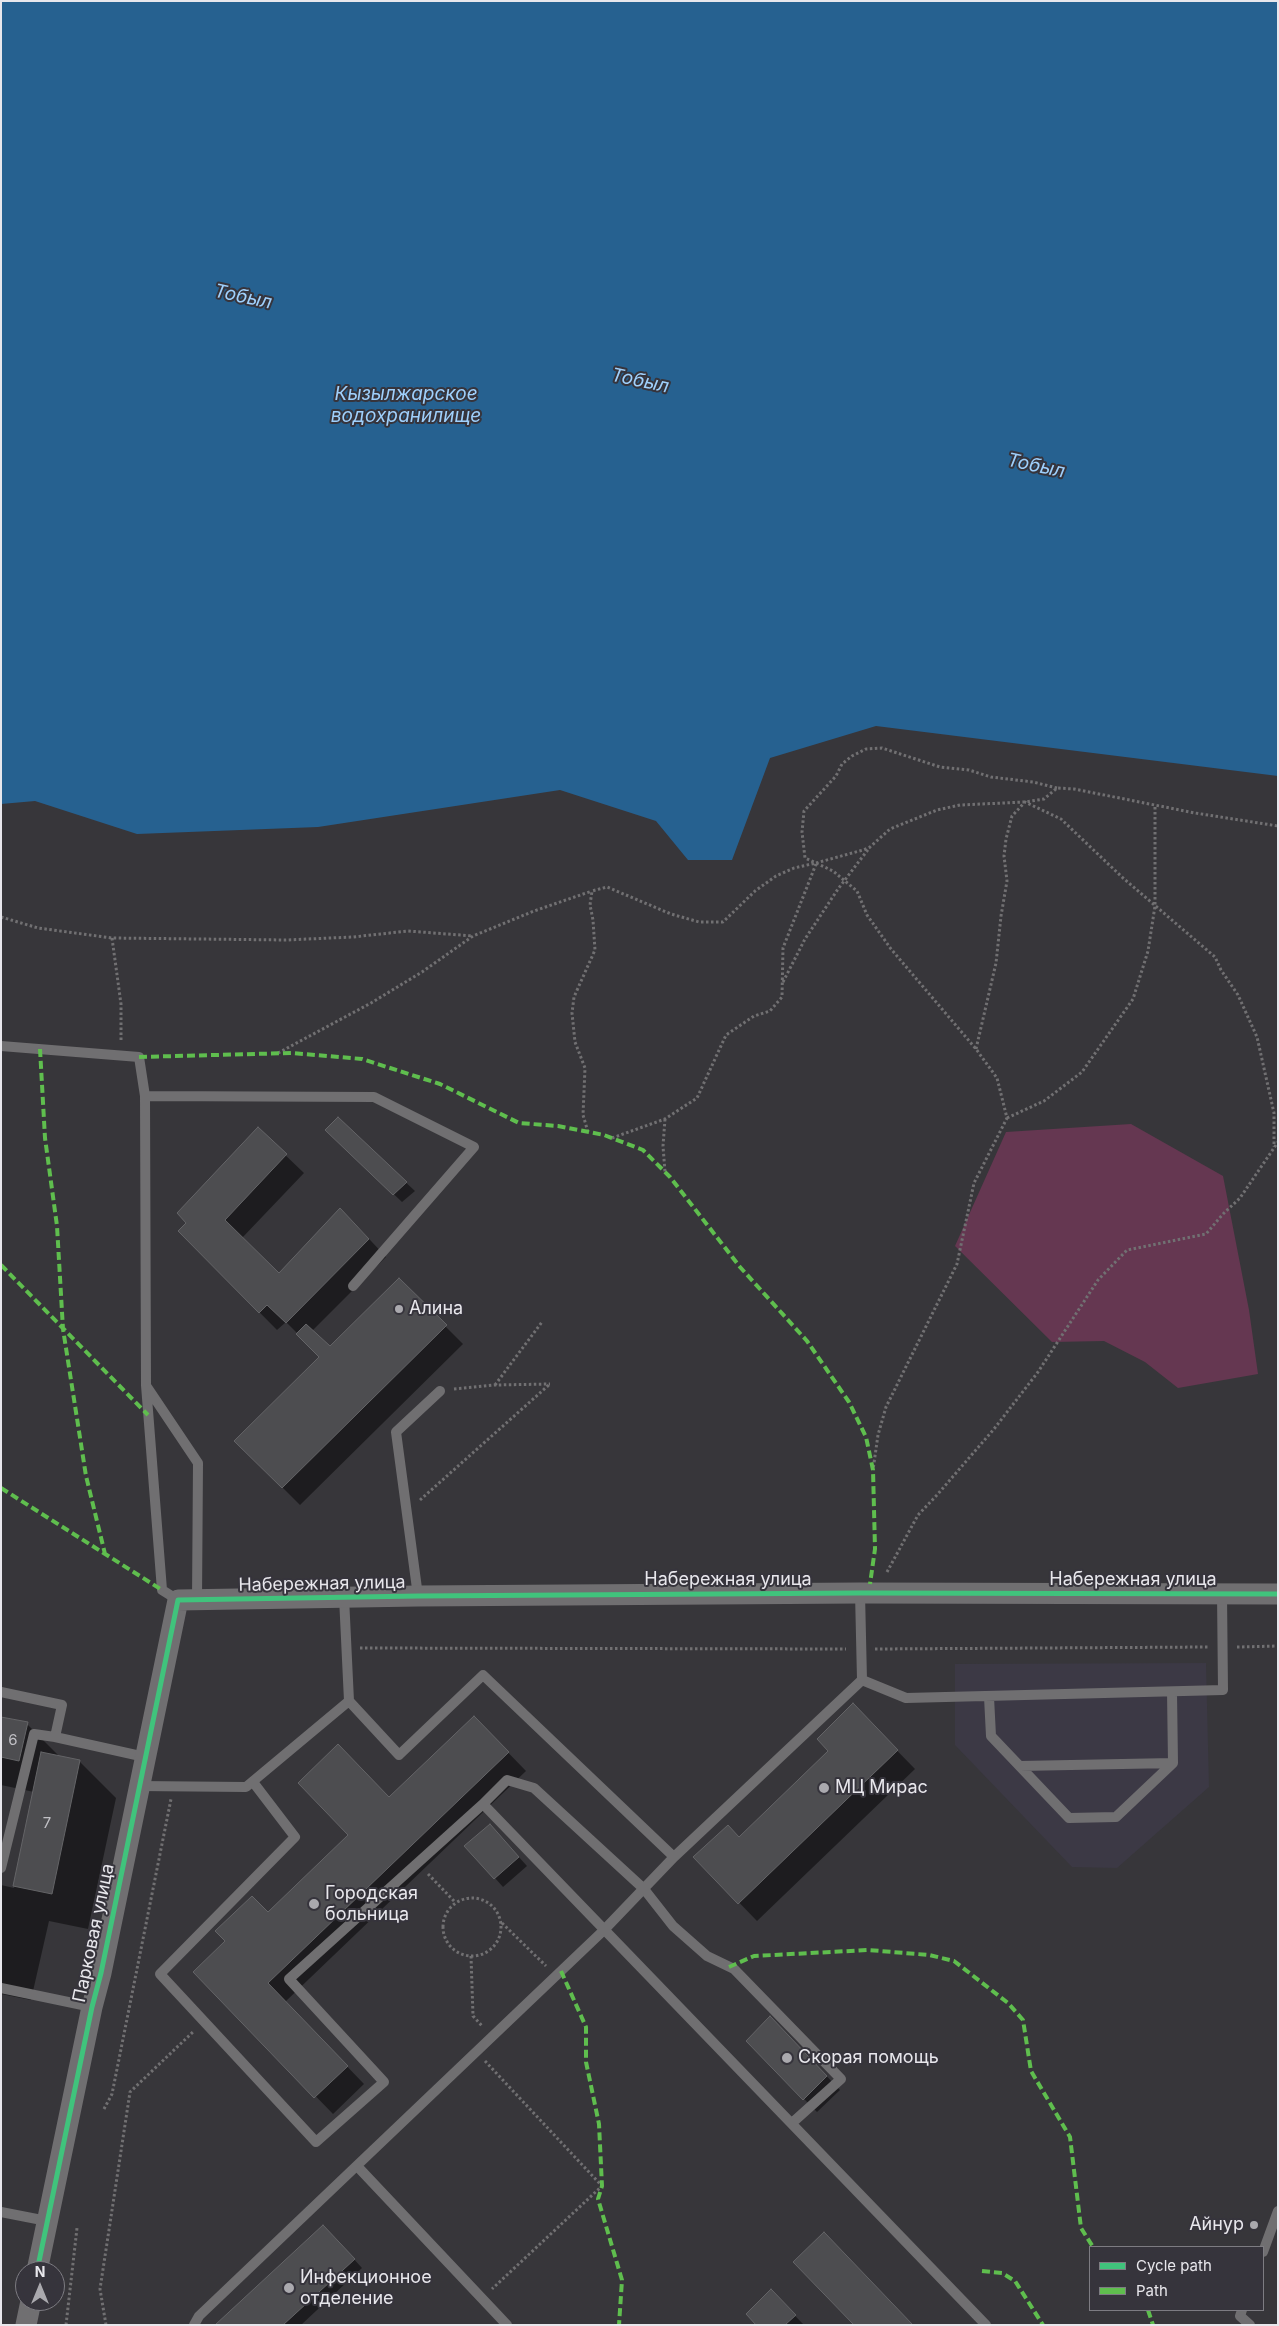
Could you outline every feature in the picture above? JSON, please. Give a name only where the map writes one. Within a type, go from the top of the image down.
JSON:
[{"type":"street","name":"Набережная улица","points":[[187,1600],[418,1596],[860,1593],[1278,1594]]},
{"type":"street","name":"Парковая улица","points":[[39,2261],[92,2008],[102,1973],[144,1757],[187,1600]]},
{"type":"street","points":[[26,2325],[29,2311]]},
{"type":"lane","points":[[1,1046],[139,1057],[144,1096],[146,1385],[162,1590],[187,1600],[198,1463],[146,1385]]},
{"type":"lane","points":[[144,1096],[374,1098],[474,1147],[353,1286]]},
{"type":"lane","points":[[418,1596],[396,1432],[440,1391]]},
{"type":"lane","points":[[194,2325],[199,2316],[604,1930],[674,1857],[862,1680],[860,1593]]},
{"type":"lane","points":[[862,1680],[906,1698],[1223,1690],[1222,1594]]},
{"type":"lane","points":[[344,1597],[348,1701],[399,1755],[483,1674],[674,1857]]},
{"type":"lane","points":[[1,1692],[62,1704],[55,1737]]},
{"type":"lane","points":[[989,1697],[991,1736],[1069,1818],[1116,1816],[1173,1764],[1172,1692]]},
{"type":"lane","points":[[138,1786],[246,1787],[348,1701]]},
{"type":"lane","points":[[1,1868],[34,1734],[144,1757]]},
{"type":"lane","points":[[1020,1766],[1173,1764]]},
{"type":"lane","points":[[253,1782],[294,1837],[160,1974],[316,2142],[384,2082],[289,1978],[483,1804],[507,1780],[534,1788],[644,1889],[673,1926],[707,1956],[734,1969],[841,2078],[792,2123]]},
{"type":"lane","points":[[483,1804],[986,2325]]},
{"type":"lane","points":[[1,1988],[92,2008]]},
{"type":"lane","points":[[357,2166],[507,2325]]},
{"type":"lane","points":[[1,2212],[48,2221]]},
{"type":"lane","points":[[1264,2249],[1278,2212]]},
{"type":"lane","points":[[1242,2311],[1240,2316],[1250,2325]]},
{"type":"path","points":[[1007,1118],[997,1078],[976,1049],[891,949],[867,916],[856,891],[833,871],[806,858],[802,832],[804,811],[829,785],[842,764],[866,749],[882,748],[940,767],[969,770],[991,777],[1033,782],[1057,788],[1074,789],[1155,804],[1195,814],[1278,826]]},
{"type":"path","points":[[782,984],[805,939],[845,880],[870,846],[890,829],[937,810],[960,804],[1025,802],[1044,799],[1057,788]]},
{"type":"path","points":[[1025,802],[1061,819],[1155,906],[1215,957],[1221,970],[1238,995],[1257,1037],[1274,1113],[1274,1147]]},
{"type":"path","points":[[976,1049],[996,963],[1007,881],[1004,856],[1006,839],[1012,816],[1025,802]]},
{"type":"path","points":[[872,1470],[878,1435],[886,1407],[956,1264],[974,1183],[1007,1118],[1044,1101],[1082,1072],[1133,999],[1148,951],[1155,906],[1155,804]]},
{"type":"path","points":[[278,1053],[388,993],[473,936],[534,911],[607,887],[671,914],[699,922],[723,922],[755,891],[776,876],[794,868],[870,846]]},
{"type":"path","points":[[612,1138],[665,1119],[697,1098],[726,1035],[754,1016],[770,1011],[782,997],[783,948],[816,863]]},
{"type":"path","points":[[588,1132],[583,1115],[585,1068],[575,1042],[572,1013],[574,997],[594,950],[593,920],[590,905],[592,891]]},
{"type":"path","points":[[1,917],[38,928],[112,938],[286,940],[353,937],[408,931],[473,936]]},
{"type":"path","points":[[112,938],[121,1004],[122,1056]]},
{"type":"path","points":[[665,1119],[665,1172]]},
{"type":"path","points":[[884,1578],[918,1515],[994,1429],[1038,1372],[1098,1280],[1127,1250],[1206,1234],[1240,1198],[1278,1142]]},
{"type":"path","points":[[495,1385],[542,1322]]},
{"type":"path","points":[[407,1512],[550,1384],[495,1385],[440,1391]]},
{"type":"path","points":[[346,1648],[861,1649],[1278,1646]]},
{"type":"path","points":[[104,2109],[112,2094],[173,1786]]},
{"type":"path","points":[[418,1863],[456,1902]]},
{"type":"path","points":[[468,1898],[483,1900],[491,1904],[499,1915],[501,1923],[500,1936],[486,1953],[471,1956],[454,1951],[444,1936],[445,1915],[456,1902],[468,1898]]},
{"type":"path","points":[[501,1923],[556,1976]]},
{"type":"path","points":[[471,1956],[473,2016],[493,2036]]},
{"type":"path","points":[[106,2325],[100,2290],[130,2092],[204,2021]]},
{"type":"path","points":[[476,2052],[602,2186],[487,2295]]},
{"type":"path","points":[[66,2325],[77,2228]]},
{"type":"shaded area","points":[[1131,1124],[1223,1176],[1249,1310],[1258,1374],[1178,1388],[1145,1362],[1104,1341],[1052,1342],[955,1246],[1006,1132]]},
{"type":"shaded area","points":[[1206,1663],[1209,1787],[1117,1868],[1072,1867],[955,1745],[955,1664]]},
{"type":"water","name":"Кызылжарское водохранилище","points":[[1,1],[1278,1],[1278,776],[876,726],[770,758],[732,860],[688,860],[656,821],[560,790],[318,827],[137,834],[35,801],[1,804]]},
{"type":"building","points":[[338,1117],[407,1182],[393,1195],[325,1130]]},
{"type":"building","points":[[258,1127],[287,1154],[225,1220],[279,1273],[340,1208],[369,1239],[286,1323],[267,1305],[259,1313],[178,1231],[186,1223],[177,1213]]},
{"type":"building","points":[[399,1278],[447,1325],[282,1488],[234,1441],[319,1357],[296,1334],[306,1324],[330,1346]]},
{"type":"building","name":"МЦ Мирас","points":[[853,1703],[898,1750],[738,1904],[693,1857],[728,1825],[739,1837],[828,1751],[817,1739]]},
{"type":"building","name":"Городская больница","points":[[474,1716],[509,1752],[268,1983],[348,2066],[314,2098],[193,1972],[225,1941],[215,1931],[252,1896],[268,1912],[348,1835],[298,1783],[338,1744],[389,1797]]},
{"type":"building","points":[[1,1717],[28,1722],[19,1761],[1,1757]]},
{"type":"building","points":[[41,1752],[80,1760],[52,1894],[13,1886]]},
{"type":"building","points":[[490,1824],[519,1857],[494,1879],[464,1846]]},
{"type":"building","name":"Скорая помощь","points":[[770,2016],[827,2076],[803,2100],[746,2041]]},
{"type":"building","name":"Инфекционное отделение","points":[[323,2225],[355,2259],[283,2325],[215,2325]]},
{"type":"building","points":[[824,2232],[913,2325],[854,2325],[793,2262]]},
{"type":"building","points":[[771,2289],[796,2315],[785,2325],[756,2325],[746,2314]]},
{"type":"marked path","points":[[40,1049],[45,1138],[57,1226],[63,1329],[86,1476],[105,1554]]},
{"type":"marked path","points":[[139,1057],[292,1053],[362,1059],[440,1084],[519,1123],[558,1126],[604,1135],[643,1150],[670,1177],[740,1267],[807,1341],[849,1402],[866,1437],[873,1470],[875,1549],[870,1584]]},
{"type":"marked path","points":[[1,1265],[148,1415]]},
{"type":"marked path","points":[[1,1488],[162,1590]]},
{"type":"marked path","points":[[729,1967],[754,1956],[868,1950],[929,1955],[954,1961],[1008,2003],[1023,2020],[1031,2071],[1070,2137],[1081,2228],[1092,2246]]},
{"type":"marked path","points":[[561,1971],[586,2027],[586,2062],[599,2124],[602,2186],[598,2199],[622,2280],[619,2325]]},
{"type":"marked path","points":[[982,2271],[1002,2273],[1015,2281],[1043,2325]]},
{"type":"marked path","points":[[1148,2311],[1153,2325]]},
{"type":"cycle path","points":[[39,2261],[178,1600],[418,1596],[860,1593],[1278,1594]]},
{"type":"place","name":"Алина","points":[[399,1309]]},
{"type":"place","name":"МЦ Мирас","points":[[824,1788]]},
{"type":"place","name":"Городская больница","points":[[314,1904]]},
{"type":"place","name":"Скорая помощь","points":[[787,2058]]},
{"type":"place","name":"Айнур","points":[[1254,2225]]},
{"type":"place","name":"Инфекционное отделение","points":[[289,2288]]},
{"type":"water label","name":"Тобыл","points":[[243,297]]},
{"type":"water label","name":"Тобыл","points":[[640,381]]},
{"type":"water label","name":"Тобыл","points":[[1036,466]]}]
